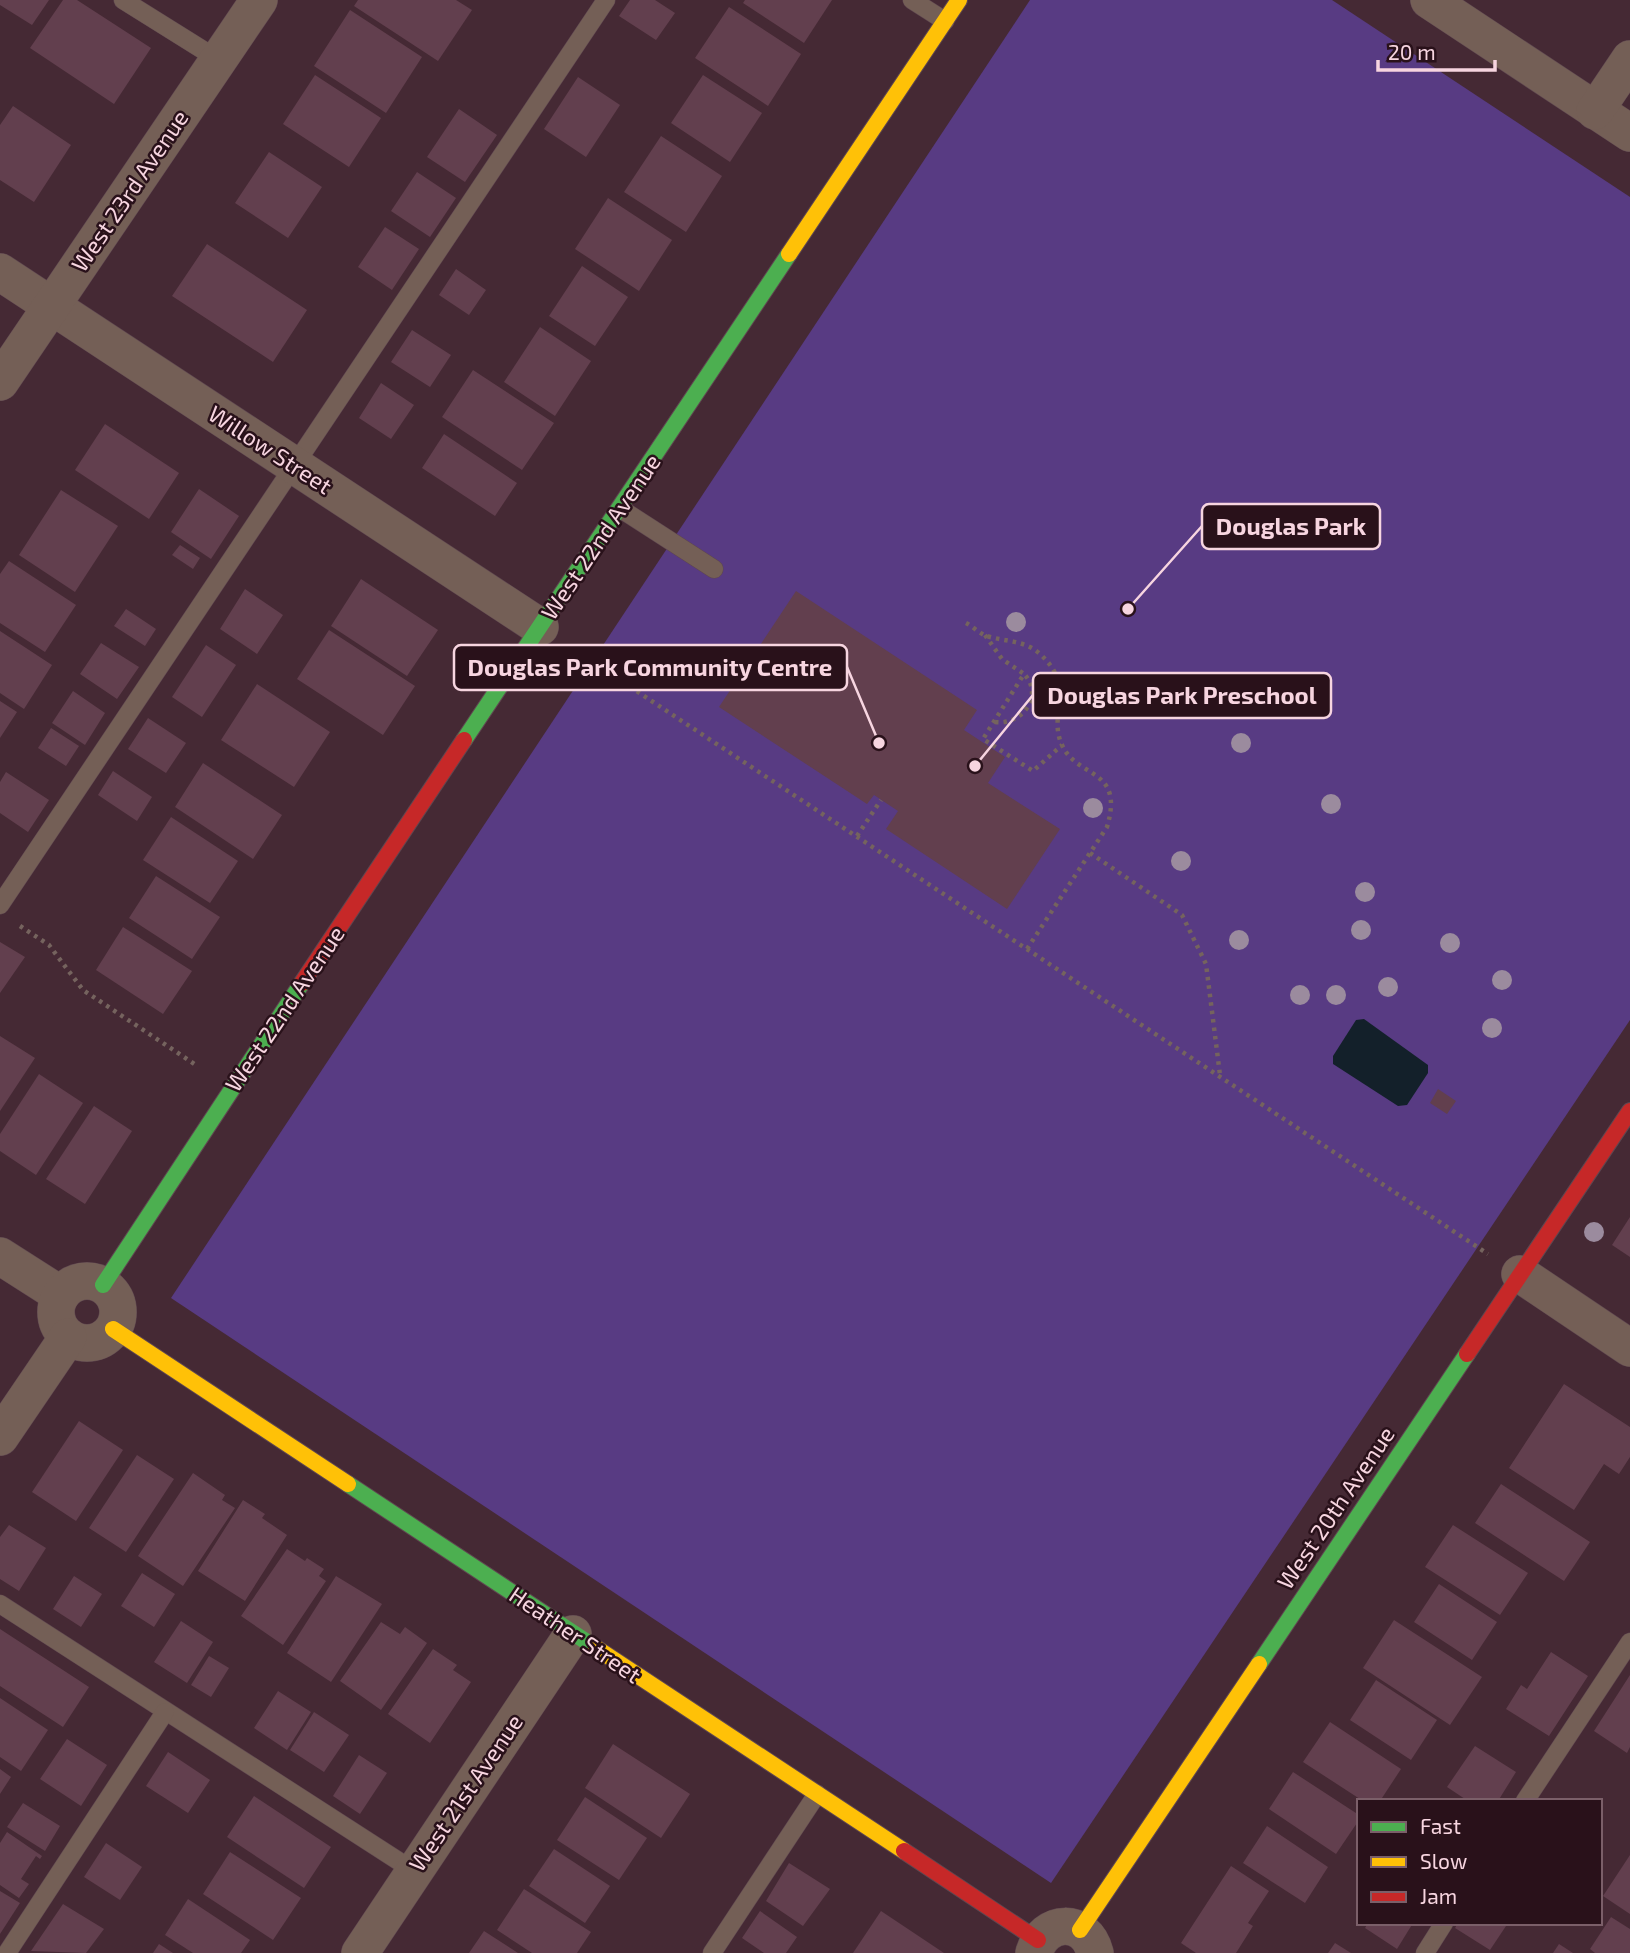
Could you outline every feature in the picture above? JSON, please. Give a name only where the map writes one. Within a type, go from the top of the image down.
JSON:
[{"type":"street","name":"West 23rd Avenue","points":[[0,382],[259,0]]},
{"type":"street","name":"West 22nd Avenue","points":[[103,1285],[959,0]]},
{"type":"street","points":[[1429,0],[1630,133]]},
{"type":"street","points":[[1595,111],[1630,59]]},
{"type":"street","name":"Willow Street","points":[[0,272],[540,627]]},
{"type":"street","name":"West 20th Avenue","points":[[1087,1942],[1520,1275],[1630,1111]]},
{"type":"street","points":[[0,1255],[61,1295]]},
{"type":"street","points":[[1520,1275],[1630,1348]]},
{"type":"street","points":[[84,1281],[103,1285],[111,1291],[118,1310],[113,1329],[97,1342],[77,1341],[68,1336],[57,1322],[57,1304],[61,1295],[67,1288],[84,1281]]},
{"type":"street","name":"Heather Street","points":[[113,1329],[817,1794],[1036,1947]]},
{"type":"street","points":[[0,1437],[68,1336]]},
{"type":"street","name":"West 21st Avenue","points":[[360,1953],[573,1634]]},
{"type":"street","points":[[1036,1947],[1046,1932],[1057,1927],[1069,1926],[1087,1942]]},
{"type":"lane","points":[[123,0],[219,60]]},
{"type":"lane","points":[[5,912],[295,466],[606,0]]},
{"type":"lane","points":[[912,0],[945,22]]},
{"type":"lane","points":[[621,509],[714,569]]},
{"type":"lane","points":[[0,1604],[414,1871]]},
{"type":"lane","points":[[1526,1799],[1630,1642]]},
{"type":"lane","points":[[7,1953],[165,1712]]},
{"type":"lane","points":[[712,1953],[817,1794]]},
{"type":"lane","points":[[1425,1953],[1443,1925]]},
{"type":"path","points":[[967,623],[984,635],[1002,659],[1031,681],[1034,692],[1030,702],[1016,719],[1004,723],[994,722]]},
{"type":"path","points":[[540,627],[1520,1275]]},
{"type":"path","points":[[984,635],[1010,639],[1040,653],[1060,681],[1059,729],[1062,745],[1072,758],[1099,777],[1108,790],[1112,810],[1107,827],[1027,949]]},
{"type":"path","points":[[1024,674],[983,740],[1033,771],[1062,745]]},
{"type":"path","points":[[857,836],[881,800]]},
{"type":"path","points":[[1090,853],[1182,915],[1206,964],[1220,1076]]},
{"type":"path","points":[[5,912],[49,944],[83,990],[196,1065]]},
{"type":"shaded area","points":[[1030,0],[1332,0],[1630,197],[1630,1020],[1051,1883],[171,1298]]},
{"type":"water","points":[[1364,1019],[1428,1065],[1428,1073],[1407,1105],[1398,1106],[1333,1064],[1333,1056],[1356,1020]]},
{"type":"building","points":[[0,0],[49,0],[32,25],[0,5]]},
{"type":"building","points":[[63,0],[77,0],[151,48],[114,104],[30,48]]},
{"type":"building","points":[[358,0],[456,0],[472,10],[438,61],[354,6]]},
{"type":"building","points":[[630,0],[655,0],[675,13],[656,40],[619,16]]},
{"type":"building","points":[[745,0],[832,0],[804,43],[743,3]]},
{"type":"building","points":[[729,7],[801,54],[768,106],[695,58]]},
{"type":"building","points":[[350,10],[422,57],[386,113],[314,66]]},
{"type":"building","points":[[315,75],[381,118],[349,167],[283,124]]},
{"type":"building","points":[[703,75],[762,113],[730,162],[671,123]]},
{"type":"building","points":[[578,77],[620,105],[586,157],[544,129]]},
{"type":"building","points":[[13,106],[71,145],[34,202],[0,180],[0,125]]},
{"type":"building","points":[[459,109],[497,135],[465,182],[427,157]]},
{"type":"building","points":[[661,136],[722,176],[686,232],[624,192]]},
{"type":"building","points":[[269,152],[322,187],[288,238],[235,203]]},
{"type":"building","points":[[417,172],[456,198],[430,237],[391,211]]},
{"type":"building","points":[[608,198],[672,240],[639,291],[575,249]]},
{"type":"building","points":[[385,227],[419,249],[392,290],[358,267]]},
{"type":"building","points":[[207,244],[307,310],[273,362],[172,296]]},
{"type":"building","points":[[582,266],[628,297],[595,346],[549,316]]},
{"type":"building","points":[[456,269],[486,290],[469,315],[439,295]]},
{"type":"building","points":[[540,327],[591,361],[555,416],[504,382]]},
{"type":"building","points":[[412,330],[451,355],[430,387],[391,362]]},
{"type":"building","points":[[473,370],[554,423],[522,470],[442,417]]},
{"type":"building","points":[[381,383],[414,405],[391,439],[359,418]]},
{"type":"building","points":[[105,424],[179,473],[149,519],[75,470]]},
{"type":"building","points":[[444,434],[517,483],[495,516],[422,468]]},
{"type":"building","points":[[199,489],[239,516],[211,559],[171,532]]},
{"type":"building","points":[[61,490],[118,526],[75,592],[19,555]]},
{"type":"building","points":[[180,545],[200,558],[193,569],[172,555]]},
{"type":"building","points":[[9,561],[76,605],[45,652],[0,623],[0,574]]},
{"type":"building","points":[[361,579],[438,630],[407,676],[331,626]]},
{"type":"building","points":[[245,589],[283,615],[257,654],[220,629]]},
{"type":"building","points":[[796,591],[977,710],[964,730],[1005,757],[988,783],[1060,829],[1007,909],[886,829],[898,811],[874,795],[867,804],[719,707]]},
{"type":"building","points":[[126,609],[156,629],[145,646],[114,626]]},
{"type":"building","points":[[329,630],[415,686],[383,735],[297,679]]},
{"type":"building","points":[[0,631],[52,665],[24,709],[0,693]]},
{"type":"building","points":[[101,643],[139,667],[117,699],[80,674]]},
{"type":"building","points":[[206,645],[236,665],[202,717],[172,697]]},
{"type":"building","points":[[257,684],[330,732],[294,787],[221,740]]},
{"type":"building","points":[[73,691],[105,713],[85,745],[52,723]]},
{"type":"building","points":[[0,701],[17,712],[0,738]]},
{"type":"building","points":[[148,718],[186,743],[166,773],[128,749]]},
{"type":"building","points":[[51,728],[79,746],[66,766],[38,748]]},
{"type":"building","points":[[203,763],[282,815],[253,859],[175,807]]},
{"type":"building","points":[[113,771],[152,797],[137,821],[98,795]]},
{"type":"building","points":[[6,772],[49,800],[28,832],[0,813],[0,782]]},
{"type":"building","points":[[171,817],[238,861],[210,903],[143,860]]},
{"type":"building","points":[[156,876],[220,917],[192,959],[129,918]]},
{"type":"building","points":[[123,927],[192,971],[163,1014],[96,970]]},
{"type":"building","points":[[0,942],[25,957],[0,993]]},
{"type":"building","points":[[0,1036],[35,1058],[0,1111]]},
{"type":"building","points":[[39,1074],[83,1103],[36,1175],[0,1151],[0,1134]]},
{"type":"building","points":[[1438,1089],[1456,1101],[1447,1114],[1430,1103]]},
{"type":"building","points":[[94,1106],[132,1131],[85,1204],[46,1179]]},
{"type":"building","points":[[1630,1217],[1630,1257],[1612,1245]]},
{"type":"building","points":[[1564,1384],[1630,1427],[1630,1457],[1619,1474],[1604,1464],[1574,1510],[1509,1468]]},
{"type":"building","points":[[79,1421],[123,1450],[76,1521],[32,1492]]},
{"type":"building","points":[[137,1455],[174,1479],[126,1552],[89,1528]]},
{"type":"building","points":[[193,1473],[225,1495],[222,1500],[235,1508],[183,1586],[138,1556]]},
{"type":"building","points":[[1501,1484],[1590,1542],[1564,1581],[1475,1523]]},
{"type":"building","points":[[243,1500],[265,1514],[262,1518],[287,1535],[245,1601],[198,1571]]},
{"type":"building","points":[[9,1525],[46,1548],[19,1591],[0,1579],[0,1537]]},
{"type":"building","points":[[1453,1525],[1528,1573],[1500,1615],[1425,1567]]},
{"type":"building","points":[[287,1549],[324,1569],[319,1576],[326,1581],[283,1645],[241,1616]]},
{"type":"building","points":[[142,1573],[175,1594],[154,1627],[121,1606]]},
{"type":"building","points":[[74,1576],[102,1594],[81,1627],[53,1609]]},
{"type":"building","points":[[336,1576],[382,1604],[331,1682],[287,1653]]},
{"type":"building","points":[[1439,1584],[1497,1622],[1472,1660],[1414,1622]]},
{"type":"building","points":[[1394,1620],[1482,1677],[1450,1725],[1363,1668]]},
{"type":"building","points":[[181,1621],[213,1642],[187,1683],[154,1662]]},
{"type":"building","points":[[381,1622],[400,1634],[405,1627],[427,1643],[381,1710],[340,1681]]},
{"type":"building","points":[[0,1629],[89,1687],[63,1727],[0,1686]]},
{"type":"building","points":[[433,1649],[457,1665],[453,1670],[471,1682],[430,1743],[388,1714]]},
{"type":"building","points":[[1551,1652],[1588,1676],[1549,1736],[1506,1709],[1521,1685],[1527,1689]]},
{"type":"building","points":[[209,1656],[229,1668],[211,1697],[191,1685]]},
{"type":"building","points":[[1630,1675],[1630,1747],[1627,1753],[1594,1731]]},
{"type":"building","points":[[1376,1680],[1437,1720],[1411,1760],[1350,1720]]},
{"type":"building","points":[[278,1691],[311,1712],[287,1750],[254,1728]]},
{"type":"building","points":[[0,1698],[48,1730],[21,1771],[0,1757]]},
{"type":"building","points":[[314,1712],[349,1735],[324,1772],[290,1750]]},
{"type":"building","points":[[1330,1722],[1401,1769],[1381,1799],[1360,1799],[1303,1762]]},
{"type":"building","points":[[67,1739],[107,1765],[81,1806],[40,1779]]},
{"type":"building","points":[[613,1744],[690,1794],[661,1838],[585,1788]]},
{"type":"building","points":[[1475,1746],[1516,1772],[1499,1799],[1465,1799],[1447,1787]]},
{"type":"building","points":[[168,1752],[210,1780],[188,1813],[146,1786]]},
{"type":"building","points":[[359,1755],[387,1773],[360,1814],[333,1796]]},
{"type":"building","points":[[0,1769],[11,1777],[0,1794]]},
{"type":"building","points":[[1293,1772],[1357,1814],[1357,1823],[1336,1854],[1269,1809]]},
{"type":"building","points":[[254,1796],[331,1847],[304,1888],[227,1837]]},
{"type":"building","points":[[585,1797],[647,1838],[619,1880],[557,1840]]},
{"type":"building","points":[[23,1803],[60,1826],[45,1851],[7,1827]]},
{"type":"building","points":[[1267,1826],[1328,1867],[1305,1903],[1243,1863]]},
{"type":"building","points":[[7,1832],[42,1856],[40,1859],[36,1856],[21,1879],[29,1884],[19,1898],[0,1885],[0,1843]]},
{"type":"building","points":[[106,1843],[142,1867],[120,1900],[84,1877]]},
{"type":"building","points":[[554,1849],[610,1886],[585,1923],[529,1886]]},
{"type":"building","points":[[230,1852],[301,1898],[273,1940],[203,1894]]},
{"type":"building","points":[[1630,1855],[1630,1914],[1603,1896]]},
{"type":"building","points":[[789,1863],[830,1889],[803,1926],[766,1901]]},
{"type":"building","points":[[1231,1866],[1269,1891],[1248,1923],[1253,1926],[1236,1953],[1196,1953],[1181,1943]]},
{"type":"building","points":[[524,1889],[591,1932],[577,1953],[532,1953],[497,1930]]},
{"type":"building","points":[[0,1891],[20,1903],[0,1934]]},
{"type":"building","points":[[188,1899],[250,1940],[241,1953],[193,1953],[165,1935]]},
{"type":"building","points":[[63,1904],[104,1929],[86,1953],[31,1951]]},
{"type":"building","points":[[760,1911],[797,1937],[786,1953],[764,1953],[742,1938]]},
{"type":"building","points":[[881,1911],[944,1953],[853,1953]]},
{"type":"building","points":[[1611,1917],[1630,1929],[1630,1953],[1595,1953],[1590,1949]]},
{"type":"building","points":[[1367,1925],[1412,1925],[1397,1949],[1365,1928]]},
{"type":"building","points":[[1457,1925],[1507,1925],[1490,1950],[1455,1928]]},
{"type":"building","points":[[484,1931],[518,1953],[469,1953]]},
{"type":"building","points":[[1335,1943],[1351,1953],[1328,1953]]},
{"type":"building","points":[[159,1944],[173,1953],[153,1953]]},
{"type":"building","points":[[1559,1944],[1573,1953],[1553,1953]]},
{"type":"traffic: fast","points":[[464,740],[789,254]]},
{"type":"traffic: fast","points":[[103,1285],[302,983]]},
{"type":"traffic: fast","points":[[1259,1664],[1467,1354]]},
{"type":"traffic: fast","points":[[348,1484],[596,1648]]},
{"type":"traffic: slow","points":[[789,254],[959,0]]},
{"type":"traffic: slow","points":[[113,1329],[348,1484]]},
{"type":"traffic: slow","points":[[596,1648],[904,1851]]},
{"type":"traffic: slow","points":[[1080,1930],[1259,1664]]},
{"type":"traffic: jam","points":[[302,983],[464,740]]},
{"type":"traffic: jam","points":[[1467,1354],[1630,1111]]},
{"type":"traffic: jam","points":[[904,1851],[1038,1940]]},
{"type":"place","name":"Douglas Park","points":[[1128,609]]},
{"type":"place","name":"Douglas Park Community Centre","points":[[879,743]]},
{"type":"place","name":"Douglas Park Preschool","points":[[975,766]]}]
